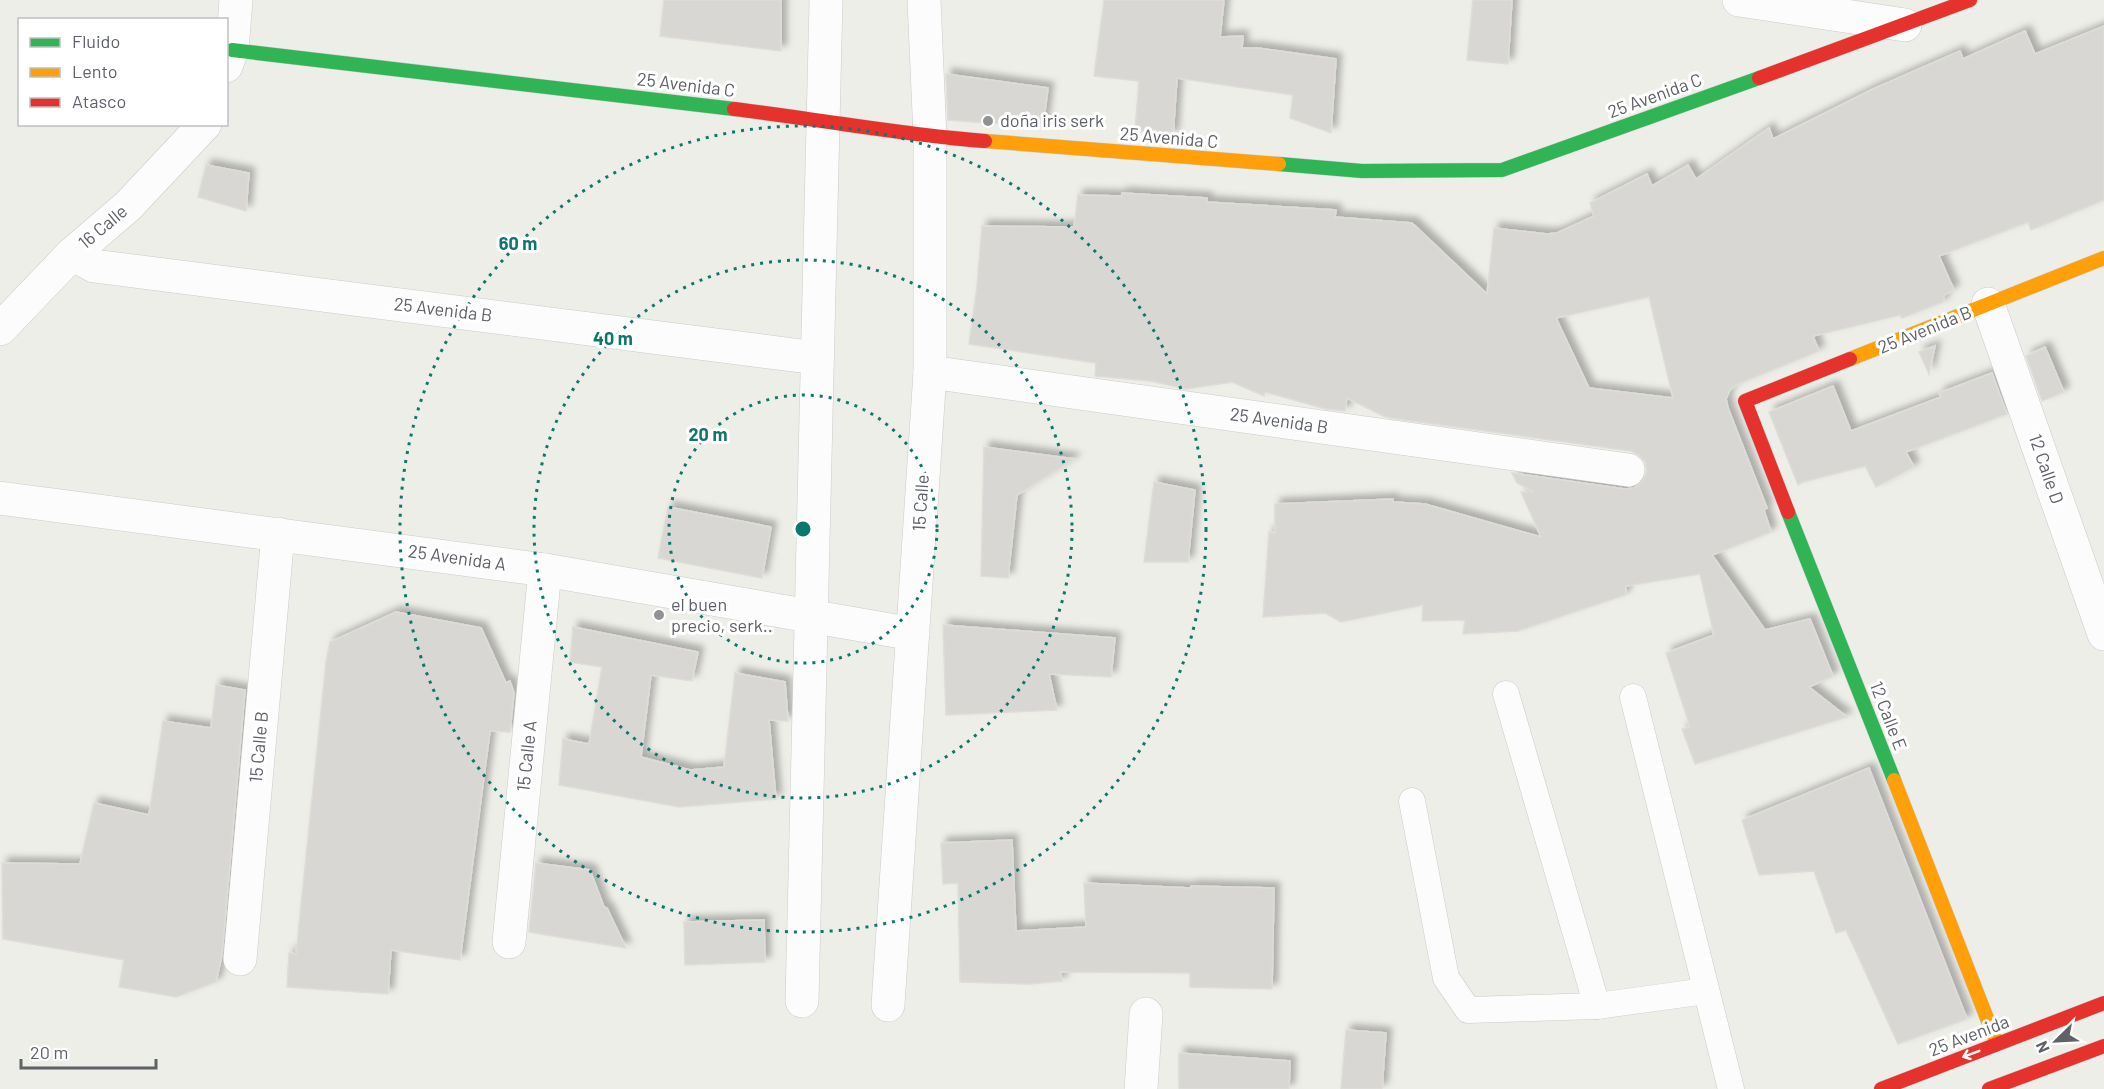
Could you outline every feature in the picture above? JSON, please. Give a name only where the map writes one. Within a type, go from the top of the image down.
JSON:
[{"type":"street","points":[[229,58],[236,0]]},
{"type":"street","points":[[802,1000],[826,0]]},
{"type":"street","name":"15 Calle","points":[[888,1005],[930,372],[930,136],[924,0]]},
{"type":"street","points":[[1738,0],[1905,25]]},
{"type":"street","name":"25 Avenida C","points":[[229,58],[824,120],[930,136],[1362,171],[1503,170],[1970,0]]},
{"type":"street","name":"16 Calle","points":[[0,329],[72,254],[128,207],[203,126]]},
{"type":"street","name":"25 Avenida B","points":[[72,254],[94,266],[817,358]]},
{"type":"street","name":"25 Avenida B","points":[[1745,401],[2104,258]]},
{"type":"street","name":"12 Calle D","points":[[1988,304],[2104,634]]},
{"type":"street","name":"25 Avenida B","points":[[930,372],[1628,470]]},
{"type":"street","name":"12 Calle E","points":[[1745,401],[1997,1044]]},
{"type":"street","name":"25 Avenida A","points":[[0,498],[545,570],[912,634]]},
{"type":"street","name":"15 Calle B","points":[[240,959],[278,534]]},
{"type":"street","name":"15 Calle A","points":[[509,942],[545,570]]},
{"type":"street","name":"25 Avenida","points":[[1881,1089],[2104,1003]]},
{"type":"street","points":[[1141,1089],[1146,1014]]},
{"type":"street","points":[[1989,1089],[2104,1046]]},
{"type":"lane","points":[[1506,694],[1597,1006]]},
{"type":"lane","points":[[1633,697],[1731,1089]]},
{"type":"lane","points":[[1412,801],[1446,978],[1468,1010],[1597,1006],[1706,991]]},
{"type":"building","points":[[664,0],[781,0],[781,51],[660,36]]},
{"type":"building","points":[[1104,0],[1224,0],[1220,37],[1243,36],[1242,48],[1258,48],[1336,59],[1331,133],[1290,118],[1293,95],[1177,78],[1173,136],[1135,130],[1139,81],[1094,76]]},
{"type":"building","points":[[1473,0],[1512,0],[1508,64],[1467,60]]},
{"type":"building","points":[[2104,26],[2104,200],[2031,230],[2028,222],[1939,256],[1954,290],[1944,295],[1943,302],[1902,318],[1900,315],[1813,336],[1819,351],[1738,384],[1730,390],[1726,399],[1728,408],[1767,508],[1764,510],[1771,532],[1712,555],[1765,630],[1810,619],[1833,676],[1809,687],[1847,717],[1695,764],[1682,729],[1690,727],[1666,653],[1714,635],[1700,574],[1626,586],[1625,595],[1518,631],[1463,634],[1465,620],[1422,621],[1423,605],[1341,622],[1325,613],[1263,617],[1269,532],[1275,533],[1275,504],[1393,499],[1393,502],[1425,504],[1541,537],[1521,492],[1534,492],[1517,483],[1512,473],[1625,489],[1634,488],[1642,482],[1647,472],[1645,462],[1639,455],[1631,451],[1390,418],[1347,398],[1345,411],[1326,409],[1265,392],[1264,396],[1232,382],[1186,389],[1151,381],[1095,376],[1096,363],[969,344],[982,226],[1074,227],[1078,195],[1122,196],[1122,193],[1207,198],[1207,202],[1336,210],[1335,217],[1412,223],[1487,294],[1494,228],[1557,233],[1594,216],[1590,203],[1647,174],[1652,186],[1688,165],[1696,179],[1769,128],[1773,139],[1873,89],[1960,51],[1963,59],[2025,31],[2035,54]],"holes":[[[1649,297],[1673,398],[1589,388],[1556,318]]]},
{"type":"building","points":[[946,74],[1048,88],[1043,127],[948,120]]},
{"type":"building","points":[[206,165],[249,173],[246,211],[198,197]]},
{"type":"building","points":[[1935,346],[1929,374],[1919,352]]},
{"type":"building","points":[[2045,347],[2064,392],[2042,401],[2026,356]]},
{"type":"building","points":[[1992,373],[2007,414],[1906,452],[1914,467],[1876,487],[1865,466],[1798,485],[1769,412],[1833,386],[1851,431],[1941,397],[1939,393]]},
{"type":"building","points":[[984,447],[1075,459],[1017,495],[1008,578],[981,576]]},
{"type":"building","points":[[1154,482],[1195,490],[1188,562],[1144,562]]},
{"type":"building","points":[[668,507],[771,527],[762,578],[658,558]]},
{"type":"building","points":[[396,612],[481,628],[506,683],[510,681],[514,693],[510,732],[490,731],[460,960],[391,950],[388,994],[287,987],[289,953],[296,954],[326,662],[330,642]]},
{"type":"building","points":[[943,625],[1115,638],[1111,677],[1049,674],[1057,710],[946,715]]},
{"type":"building","points":[[573,627],[698,652],[692,681],[651,675],[641,757],[690,770],[724,767],[735,673],[785,682],[788,721],[769,720],[776,799],[679,807],[559,785],[563,739],[589,744],[602,667],[570,662]]},
{"type":"building","points":[[216,685],[245,690],[222,955],[216,982],[176,997],[119,987],[124,960],[3,939],[2,863],[80,864],[94,803],[149,815],[163,721],[211,728]]},
{"type":"building","points":[[1869,768],[1967,1019],[1898,1044],[1846,930],[1836,933],[1814,871],[1759,875],[1742,820]]},
{"type":"building","points":[[1012,840],[1016,931],[1086,927],[1084,883],[1191,888],[1191,886],[1274,888],[1272,989],[1190,987],[1190,973],[1060,972],[1062,981],[1029,984],[960,982],[958,883],[943,884],[941,843]]},
{"type":"building","points":[[536,863],[590,870],[604,907],[607,908],[626,948],[529,932]]},
{"type":"building","points":[[764,920],[765,962],[685,965],[684,922]]},
{"type":"building","points":[[1346,1030],[1386,1033],[1382,1089],[1341,1089]]},
{"type":"building","points":[[1179,1053],[1290,1061],[1289,1089],[1179,1089]]},
{"type":"traffic: fast","points":[[232,50],[734,109]]},
{"type":"traffic: fast","points":[[1279,164],[1362,171],[1502,170],[1759,78]]},
{"type":"traffic: fast","points":[[1788,512],[1894,780]]},
{"type":"traffic: slow","points":[[985,141],[1279,164]]},
{"type":"traffic: slow","points":[[1850,359],[2104,258]]},
{"type":"traffic: slow","points":[[1894,780],[1997,1044]]},
{"type":"traffic: jam","points":[[1759,78],[1970,0]]},
{"type":"traffic: jam","points":[[734,109],[922,135],[985,141]]},
{"type":"traffic: jam","points":[[1788,512],[1745,401],[1850,359]]},
{"type":"traffic: jam","points":[[1881,1089],[2104,1003]]},
{"type":"traffic: jam","points":[[1989,1089],[2104,1046]]},
{"type":"place","name":"doña iris serk","points":[[988,121]]},
{"type":"place","name":"el buen precio, serk..","points":[[659,615]]}]
